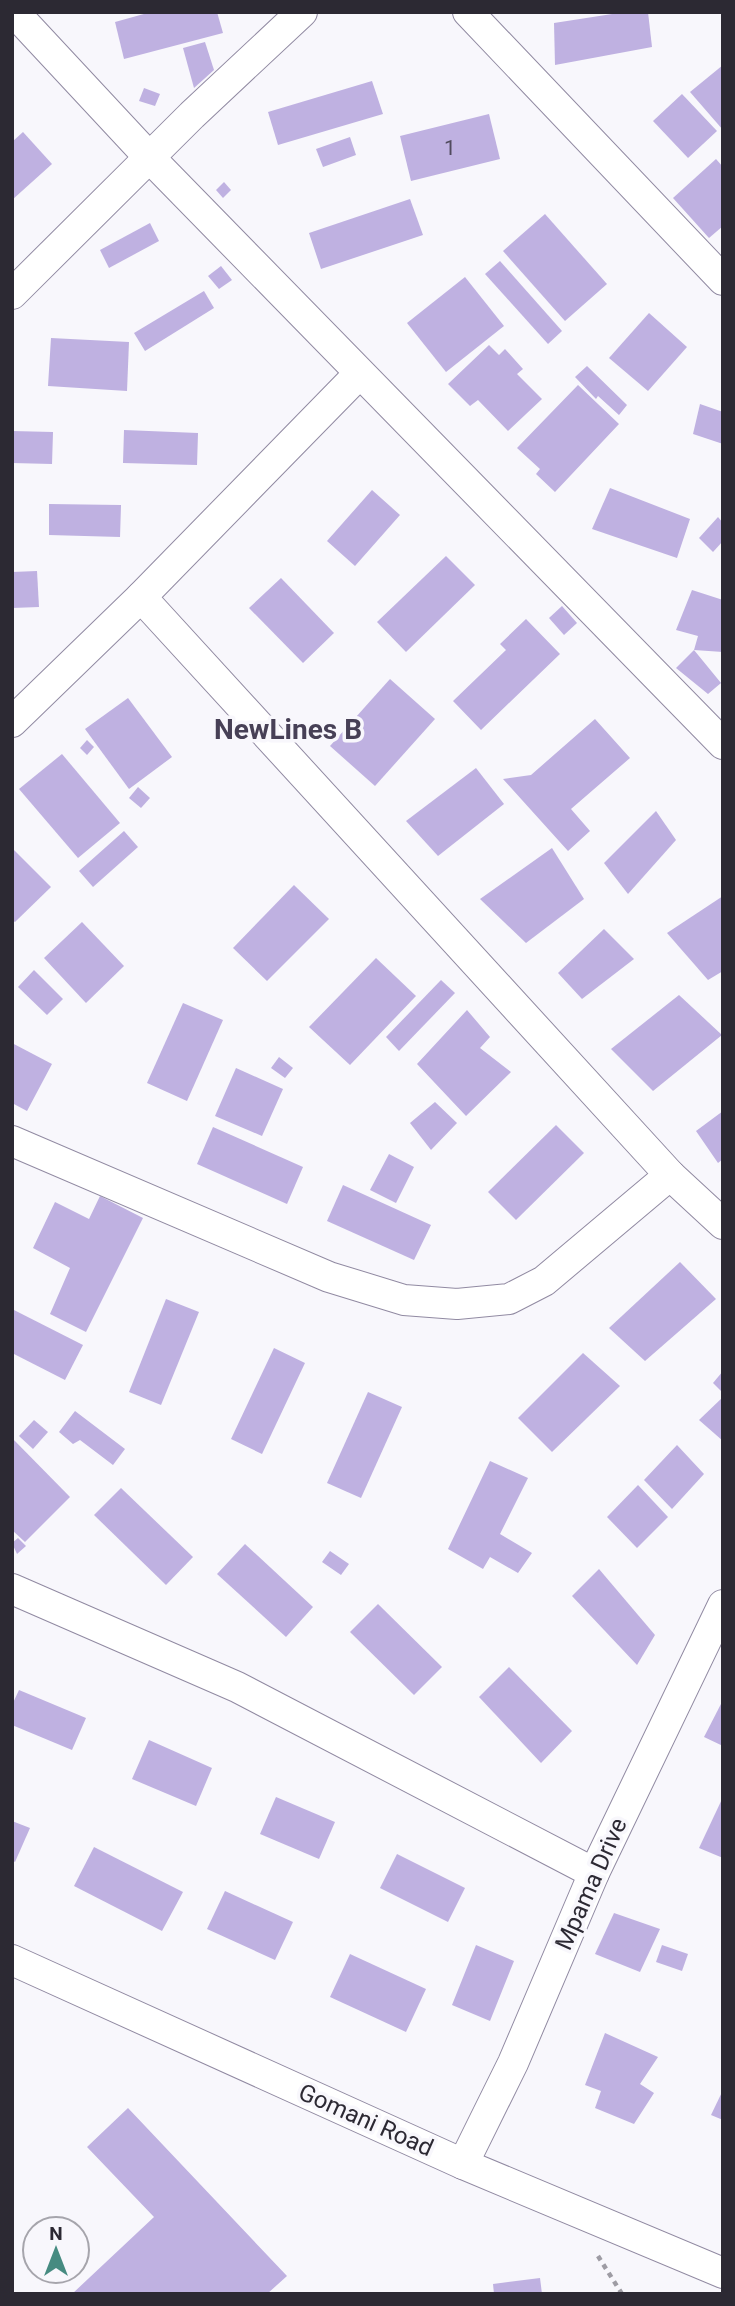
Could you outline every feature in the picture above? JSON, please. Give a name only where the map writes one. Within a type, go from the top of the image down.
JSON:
[{"type":"street","points":[[14,12],[149,157],[359,374],[723,744]]},
{"type":"street","points":[[12,294],[149,157],[302,12]]},
{"type":"street","points":[[468,12],[723,280]]},
{"type":"street","points":[[12,722],[141,597],[359,374]]},
{"type":"street","points":[[141,597],[670,1175],[723,1224]]},
{"type":"street","points":[[12,1141],[329,1277],[404,1300],[457,1304],[509,1299],[544,1281],[670,1175]]},
{"type":"street","points":[[12,1589],[237,1687],[594,1873]]},
{"type":"street","name":"Mpama Drive","points":[[463,2164],[513,2063],[594,1873],[723,1605]]},
{"type":"street","name":"Gomani Road","points":[[12,1960],[463,2164],[723,2273]]},
{"type":"building","points":[[151,12],[217,12],[223,33],[124,59],[115,22]]},
{"type":"building","points":[[625,12],[648,12],[652,47],[555,65],[554,23]]},
{"type":"building","points":[[205,42],[214,70],[194,88],[183,48]]},
{"type":"building","points":[[723,65],[723,130],[690,92]]},
{"type":"building","points":[[372,81],[383,114],[278,145],[268,112]]},
{"type":"building","points":[[144,88],[160,94],[155,106],[139,101]]},
{"type":"building","points":[[682,94],[717,131],[688,158],[653,121]]},
{"type":"building","points":[[489,114],[500,159],[411,181],[400,136]]},
{"type":"building","points":[[23,132],[52,164],[12,200],[12,142]]},
{"type":"building","points":[[350,137],[356,155],[323,167],[316,149]]},
{"type":"building","points":[[716,159],[723,167],[723,226],[709,238],[673,198]]},
{"type":"building","points":[[224,182],[231,190],[223,198],[216,190]]},
{"type":"building","points":[[410,199],[423,235],[321,269],[309,233]]},
{"type":"building","points":[[545,214],[607,284],[565,321],[503,251]]},
{"type":"building","points":[[150,223],[159,241],[109,268],[100,250]]},
{"type":"building","points":[[500,261],[562,331],[548,344],[485,274]]},
{"type":"building","points":[[221,266],[232,280],[219,289],[208,276]]},
{"type":"building","points":[[465,277],[504,326],[446,372],[407,323]]},
{"type":"building","points":[[204,291],[214,308],[145,351],[134,333]]},
{"type":"building","points":[[649,313],[687,347],[648,391],[609,358]]},
{"type":"building","points":[[51,338],[129,342],[127,391],[48,386]]},
{"type":"building","points":[[489,345],[499,355],[505,349],[523,369],[517,374],[542,399],[508,431],[478,400],[470,406],[448,384]]},
{"type":"building","points":[[587,366],[627,405],[619,415],[598,396],[596,399],[575,377]]},
{"type":"building","points":[[578,385],[619,424],[555,492],[536,474],[540,469],[517,448]]},
{"type":"building","points":[[700,404],[723,412],[723,444],[693,434]]},
{"type":"building","points":[[124,430],[198,433],[197,465],[123,463]]},
{"type":"building","points":[[12,431],[53,432],[52,464],[12,463]]},
{"type":"building","points":[[610,488],[690,519],[677,558],[592,529]]},
{"type":"building","points":[[372,490],[400,515],[355,566],[327,541]]},
{"type":"building","points":[[49,504],[121,505],[120,537],[49,535]]},
{"type":"building","points":[[718,517],[723,523],[723,541],[713,552],[699,538]]},
{"type":"building","points":[[446,556],[475,585],[406,652],[377,622]]},
{"type":"building","points":[[37,571],[39,607],[12,608],[12,572]]},
{"type":"building","points":[[281,578],[334,633],[303,663],[249,608]]},
{"type":"building","points":[[692,590],[723,600],[723,652],[694,650],[698,636],[676,630]]},
{"type":"building","points":[[562,606],[577,623],[564,635],[549,618]]},
{"type":"building","points":[[526,619],[560,654],[481,730],[453,701],[506,650],[500,644]]},
{"type":"building","points":[[694,650],[721,683],[708,694],[676,668]]},
{"type":"building","points":[[390,679],[435,719],[375,786],[330,746]]},
{"type":"building","points":[[128,698],[172,757],[129,789],[85,729]]},
{"type":"building","points":[[595,719],[630,758],[571,809],[590,831],[568,851],[503,779],[531,775]]},
{"type":"building","points":[[87,740],[94,747],[87,755],[80,748]]},
{"type":"building","points":[[62,754],[120,823],[78,858],[19,789]]},
{"type":"building","points":[[476,768],[504,804],[438,856],[406,821]]},
{"type":"building","points":[[138,787],[150,798],[141,808],[129,798]]},
{"type":"building","points":[[656,811],[676,840],[628,894],[604,863]]},
{"type":"building","points":[[124,831],[138,847],[93,887],[79,871]]},
{"type":"building","points":[[12,848],[51,887],[15,922],[12,920]]},
{"type":"building","points":[[552,848],[584,899],[526,943],[480,899]]},
{"type":"building","points":[[294,885],[329,919],[267,981],[233,948]]},
{"type":"building","points":[[723,896],[723,971],[708,980],[667,933]]},
{"type":"building","points":[[82,922],[124,966],[86,1003],[44,958]]},
{"type":"building","points":[[604,929],[634,959],[582,999],[558,973]]},
{"type":"building","points":[[376,958],[416,996],[350,1065],[309,1027]]},
{"type":"building","points":[[34,970],[63,999],[47,1015],[18,987]]},
{"type":"building","points":[[441,980],[455,993],[399,1051],[386,1037]]},
{"type":"building","points":[[679,995],[722,1035],[653,1091],[611,1049]]},
{"type":"building","points":[[183,1003],[223,1020],[187,1101],[147,1083]]},
{"type":"building","points":[[467,1010],[490,1037],[480,1048],[511,1072],[466,1116],[417,1064]]},
{"type":"building","points":[[12,1043],[52,1064],[27,1111],[12,1103]]},
{"type":"building","points":[[279,1057],[293,1068],[285,1078],[271,1068]]},
{"type":"building","points":[[236,1068],[283,1089],[262,1136],[215,1116]]},
{"type":"building","points":[[435,1102],[457,1123],[431,1150],[410,1123]]},
{"type":"building","points":[[723,1111],[723,1159],[718,1163],[696,1131]]},
{"type":"building","points":[[556,1125],[584,1153],[516,1220],[488,1192]]},
{"type":"building","points":[[213,1127],[303,1167],[287,1204],[197,1164]]},
{"type":"building","points":[[389,1154],[414,1167],[396,1203],[370,1190]]},
{"type":"building","points":[[343,1185],[431,1225],[414,1260],[327,1221]]},
{"type":"building","points":[[100,1196],[143,1218],[86,1332],[50,1314],[70,1268],[33,1248],[55,1202],[89,1219]]},
{"type":"building","points":[[680,1262],[716,1299],[645,1361],[609,1328]]},
{"type":"building","points":[[166,1299],[199,1312],[161,1405],[129,1392]]},
{"type":"building","points":[[12,1309],[83,1345],[65,1380],[12,1353]]},
{"type":"building","points":[[274,1348],[305,1363],[262,1454],[231,1439]]},
{"type":"building","points":[[583,1353],[620,1386],[552,1452],[518,1418]]},
{"type":"building","points":[[723,1371],[723,1393],[713,1383]]},
{"type":"building","points":[[368,1392],[402,1407],[361,1498],[327,1483]]},
{"type":"building","points":[[723,1397],[723,1441],[699,1420]]},
{"type":"building","points":[[75,1411],[125,1449],[113,1465],[80,1440],[73,1444],[59,1432]]},
{"type":"building","points":[[34,1420],[48,1432],[33,1449],[19,1436]]},
{"type":"building","points":[[12,1438],[70,1497],[25,1542],[12,1530]]},
{"type":"building","points":[[677,1445],[704,1474],[672,1509],[644,1480]]},
{"type":"building","points":[[490,1461],[528,1478],[500,1534],[532,1553],[518,1573],[490,1557],[483,1569],[448,1549]]},
{"type":"building","points":[[638,1485],[668,1517],[637,1548],[607,1517]]},
{"type":"building","points":[[121,1488],[193,1557],[166,1585],[94,1515]]},
{"type":"building","points":[[18,1538],[26,1546],[17,1554],[12,1543]]},
{"type":"building","points":[[245,1544],[313,1607],[286,1637],[217,1574]]},
{"type":"building","points":[[330,1551],[349,1564],[341,1575],[322,1562]]},
{"type":"building","points":[[599,1569],[655,1635],[637,1665],[572,1596]]},
{"type":"building","points":[[378,1604],[442,1667],[414,1695],[350,1632]]},
{"type":"building","points":[[509,1667],[572,1731],[541,1763],[479,1697]]},
{"type":"building","points":[[19,1690],[86,1718],[72,1750],[12,1725],[12,1705]]},
{"type":"building","points":[[723,1700],[723,1746],[704,1737]]},
{"type":"building","points":[[149,1740],[212,1768],[196,1806],[132,1779]]},
{"type":"building","points":[[276,1797],[335,1822],[319,1859],[260,1834]]},
{"type":"building","points":[[723,1797],[723,1858],[699,1848]]},
{"type":"building","points":[[12,1821],[30,1828],[15,1862],[12,1860]]},
{"type":"building","points":[[94,1847],[183,1892],[162,1931],[74,1886]]},
{"type":"building","points":[[397,1854],[465,1888],[448,1922],[380,1888]]},
{"type":"building","points":[[225,1891],[293,1922],[275,1960],[207,1929]]},
{"type":"building","points":[[614,1913],[660,1929],[640,1972],[595,1954]]},
{"type":"building","points":[[476,1945],[514,1961],[490,2021],[452,2005]]},
{"type":"building","points":[[662,1945],[688,1954],[682,1971],[656,1962]]},
{"type":"building","points":[[350,1954],[426,1989],[406,2032],[330,1997]]},
{"type":"building","points":[[605,2033],[658,2057],[640,2084],[654,2093],[634,2124],[595,2108],[601,2091],[585,2085]]},
{"type":"building","points":[[723,2090],[723,2120],[711,2115]]},
{"type":"building","points":[[128,2108],[287,2276],[267,2294],[72,2294],[82,2285],[91,2285],[91,2276],[154,2217],[87,2147]]},
{"type":"building","points":[[540,2278],[542,2294],[494,2294],[493,2284]]},
{"type":"district","name":"NewLines B","points":[[288,729]]}]
